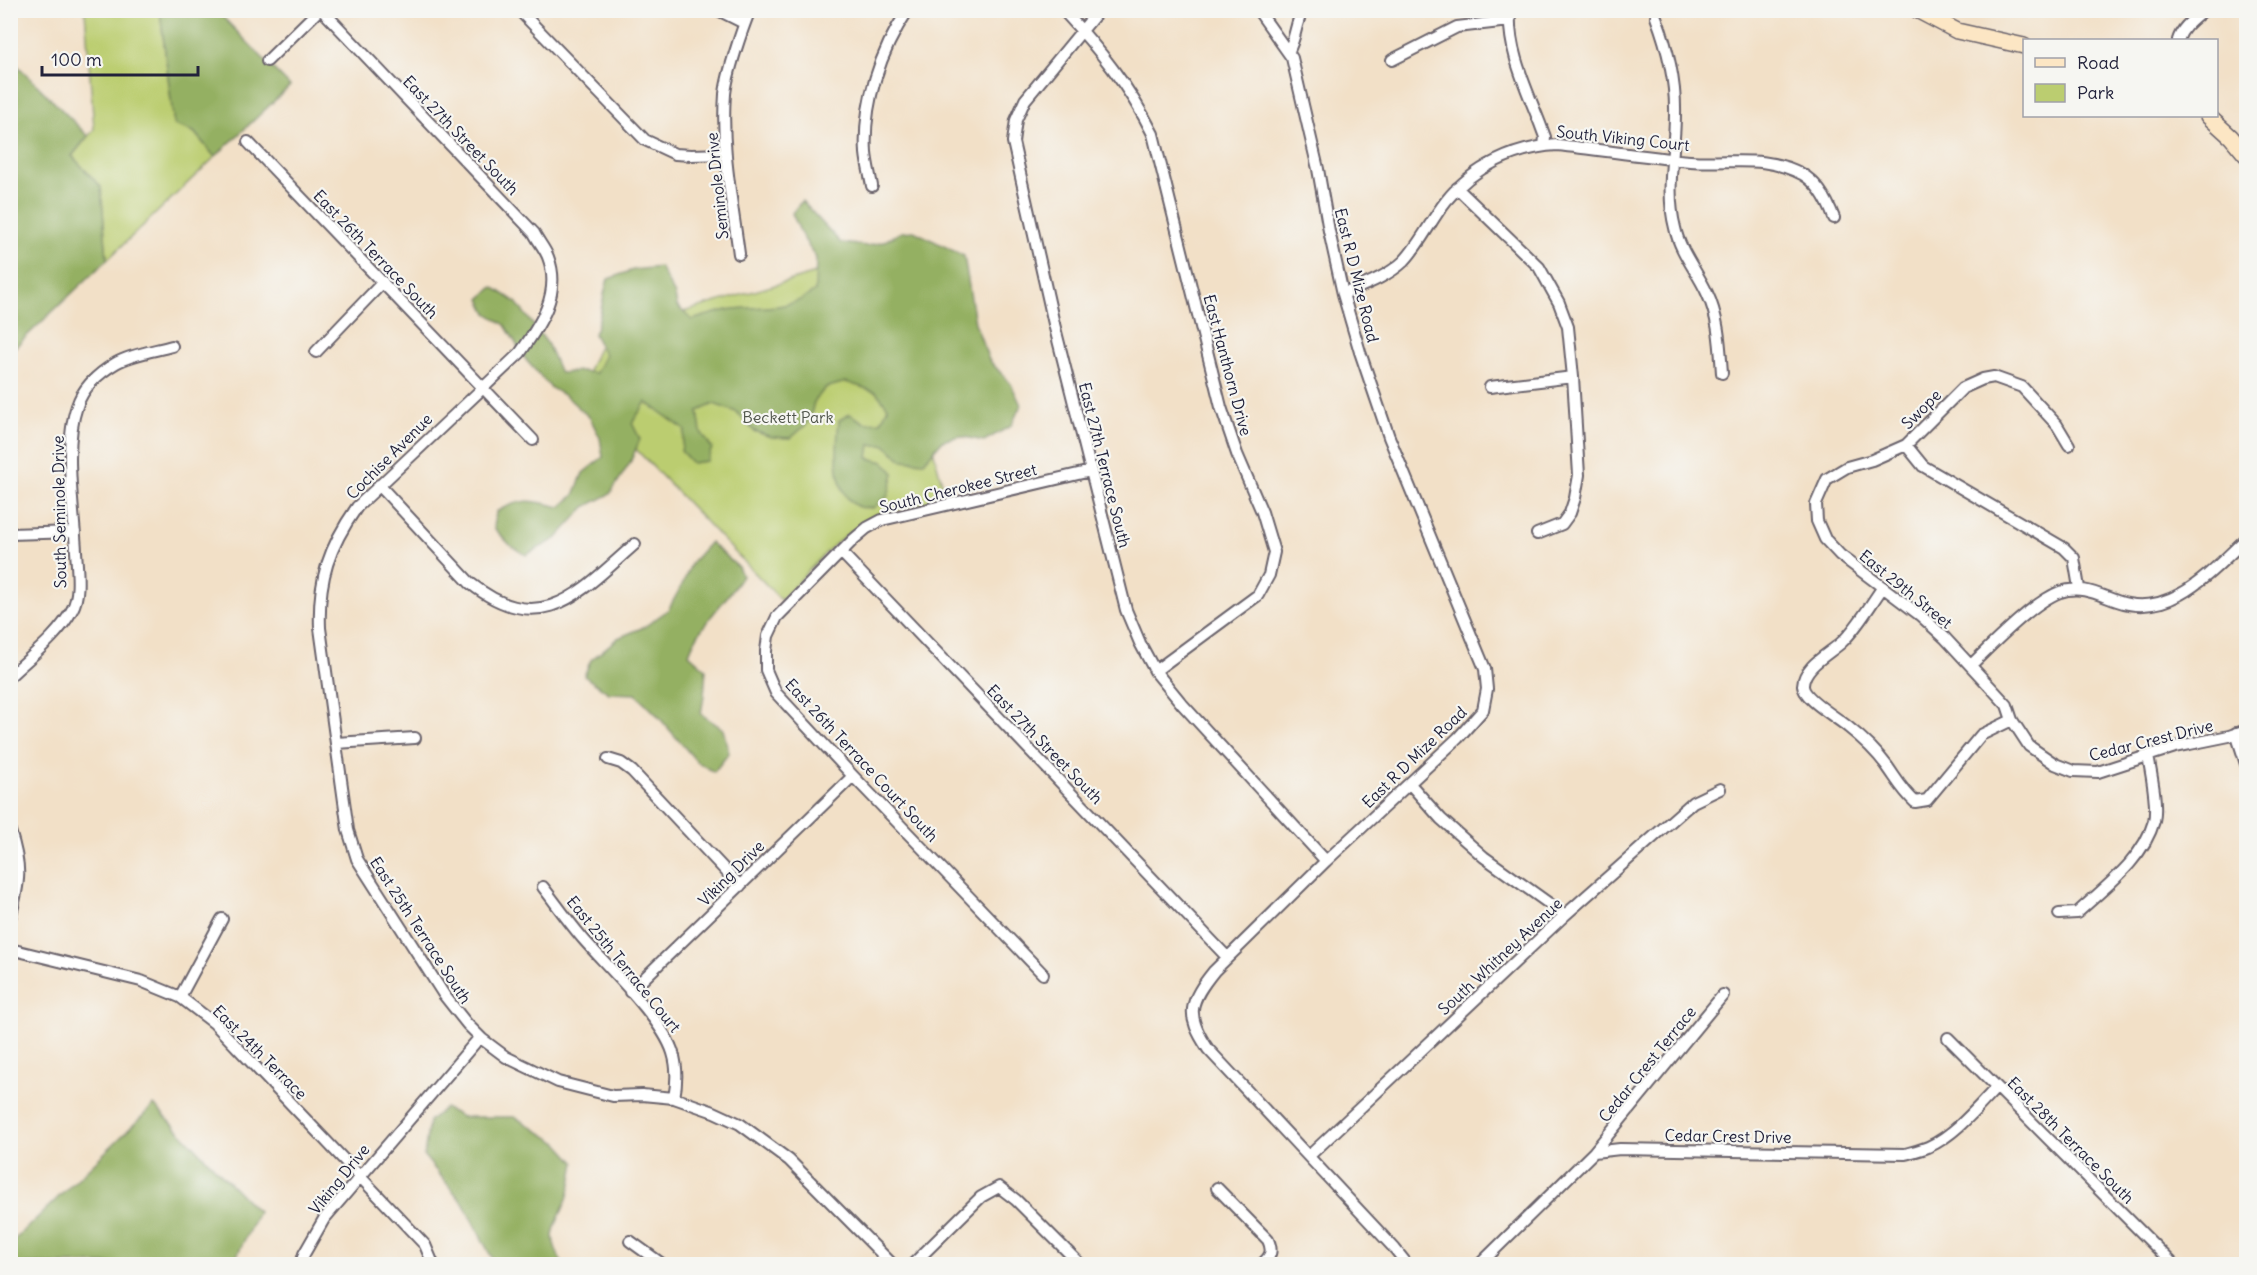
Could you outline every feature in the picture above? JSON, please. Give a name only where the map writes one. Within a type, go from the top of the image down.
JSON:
[{"type":"main road","points":[[1917,10],[1957,31],[2023,46]]},
{"type":"main road","points":[[2209,117],[2247,155]]},
{"type":"street","points":[[267,61],[321,10]]},
{"type":"street","name":"East 27th Street South","points":[[321,10],[534,233],[548,256],[552,272],[551,294]]},
{"type":"street","points":[[519,10],[645,140],[675,154],[725,154]]},
{"type":"street","points":[[718,10],[744,23]]},
{"type":"street","name":"Seminole Drive","points":[[739,254],[725,154],[725,92],[744,23],[750,10]]},
{"type":"street","points":[[873,186],[866,154],[875,80],[886,48],[908,10]]},
{"type":"street","name":"East Hanthorn Drive","points":[[1063,10],[1122,78],[1153,134],[1221,407],[1237,454],[1262,512],[1274,552],[1269,575],[1258,595],[1155,671]]},
{"type":"street","name":"East 27th Terrace South","points":[[1099,10],[1025,100],[1016,120],[1013,142],[1054,324],[1126,610],[1155,671],[1182,704],[1326,861]]},
{"type":"street","name":"East R D Mize Road","points":[[1258,10],[1292,58],[1318,169],[1343,294],[1360,352],[1389,437],[1485,669],[1487,689],[1483,710],[1458,738],[1227,957],[1199,990],[1192,1016],[1195,1030],[1208,1049],[1407,1264]]},
{"type":"street","points":[[1288,52],[1292,46],[1297,20],[1303,10]]},
{"type":"street","points":[[2178,39],[2189,23],[2204,10]]},
{"type":"street","points":[[1392,60],[1457,27],[1510,16],[1514,54],[1545,137],[1544,146]]},
{"type":"street","points":[[1656,17],[1667,47],[1674,84],[1675,115],[1669,194],[1675,229],[1684,253],[1708,294],[1717,326],[1722,373]]},
{"type":"street","name":"East 26th Terrace South","points":[[248,142],[533,440]]},
{"type":"street","name":"South Viking Court","points":[[1343,294],[1381,277],[1402,263],[1457,189],[1476,172],[1506,155],[1544,146],[1558,145],[1706,162],[1751,160],[1785,166],[1809,179],[1827,202],[1834,218]]},
{"type":"street","points":[[1457,189],[1539,267],[1559,303],[1568,327],[1579,456],[1575,498],[1570,513],[1562,524],[1537,534]]},
{"type":"street","points":[[316,352],[383,282]]},
{"type":"street","name":"Cochise Avenue","points":[[336,743],[319,606],[329,556],[341,530],[357,507],[379,485],[520,353],[541,323],[551,294]]},
{"type":"street","name":"South Seminole Drive","points":[[10,676],[60,627],[74,608],[77,591],[70,441],[77,406],[82,394],[92,381],[118,362],[172,346]]},
{"type":"street","points":[[1490,387],[1573,377]]},
{"type":"street","name":"Swope","points":[[1816,504],[1827,479],[1847,467],[1872,460],[1906,445],[1963,388],[1983,379],[1994,377],[2022,387],[2057,425],[2069,445]]},
{"type":"street","points":[[1906,445],[1923,466],[2064,548],[2074,558],[2079,588]]},
{"type":"street","name":"South Cherokee Street","points":[[841,552],[867,528],[882,520],[1091,471]]},
{"type":"street","points":[[379,485],[470,583],[486,596],[509,606],[535,609],[567,600],[581,592],[635,544]]},
{"type":"street","name":"East 29th Street","points":[[1816,504],[1817,521],[1825,539],[1840,555],[1921,615],[2007,705],[2012,720]]},
{"type":"street","points":[[10,534],[75,532]]},
{"type":"street","points":[[1971,665],[2015,624],[2059,592],[2079,588],[2129,604],[2145,606],[2169,601],[2203,578],[2247,539]]},
{"type":"street","name":"East 27th Street South","points":[[841,552],[1227,957]]},
{"type":"street","name":"East 26th Terrace Court South","points":[[841,552],[777,617],[768,636],[766,670],[777,693],[853,776],[1043,974]]},
{"type":"street","points":[[1883,587],[1844,640],[1807,671],[1803,683],[1804,692],[1809,698],[1836,716],[1862,738],[1887,765],[1902,790],[1915,802],[1927,800],[1981,735],[2012,720]]},
{"type":"street","name":"Cedar Crest Drive","points":[[2012,720],[2029,746],[2055,764],[2073,771],[2098,771],[2196,741],[2241,731]]},
{"type":"street","points":[[2241,731],[2247,764]]},
{"type":"street","points":[[336,743],[415,738]]},
{"type":"street","name":"East 25th Terrace South","points":[[336,743],[348,830],[357,859],[444,995],[466,1024],[506,1057],[558,1082],[613,1096],[642,1095],[674,1098],[740,1124],[774,1148],[892,1264]]},
{"type":"street","points":[[2060,914],[2077,913],[2123,870],[2142,846],[2154,819],[2148,756]]},
{"type":"street","points":[[608,759],[621,763],[632,771],[740,886]]},
{"type":"street","name":"Viking Drive","points":[[630,992],[853,776]]},
{"type":"street","points":[[1410,784],[1441,819],[1484,857],[1565,915]]},
{"type":"street","name":"South Whitney Avenue","points":[[1309,1156],[1565,915],[1693,802],[1720,789]]},
{"type":"street","points":[[10,831],[20,869],[19,886],[10,918]]},
{"type":"street","name":"East 25th Terrace Court","points":[[543,887],[583,939],[630,992],[670,1045],[677,1069],[674,1098]]},
{"type":"street","points":[[180,998],[222,919]]},
{"type":"street","name":"East 24th Terrace","points":[[10,949],[141,981],[180,998],[214,1023],[425,1245],[432,1263]]},
{"type":"street","name":"Cedar Crest Terrace","points":[[1594,1152],[1723,995]]},
{"type":"street","name":"Viking Drive","points":[[301,1264],[304,1254],[324,1219],[480,1037]]},
{"type":"street","name":"East 28th Terrace South","points":[[1948,1038],[2173,1264]]},
{"type":"street","name":"Cedar Crest Drive","points":[[1594,1152],[1620,1149],[1905,1154],[1929,1147],[1949,1133],[1973,1113],[1997,1087]]},
{"type":"street","points":[[1479,1264],[1594,1152]]},
{"type":"street","points":[[913,1264],[981,1197],[999,1187],[1016,1200],[1080,1264]]},
{"type":"street","points":[[1217,1188],[1268,1240],[1272,1248],[1266,1260]]},
{"type":"street","points":[[630,1241],[662,1264]]},
{"type":"green space","points":[[85,11],[160,11],[174,124],[194,132],[215,157],[107,260],[101,187],[72,156],[94,129]]},
{"type":"green space","points":[[160,11],[217,11],[290,86],[215,157],[194,132],[174,125]]},
{"type":"green space","points":[[11,59],[88,136],[72,156],[101,187],[107,260],[11,351]]},
{"type":"green space","points":[[802,201],[841,243],[867,246],[883,242],[901,232],[914,231],[964,256],[975,323],[989,360],[1011,384],[1021,405],[1011,426],[984,441],[959,436],[942,441],[924,462],[902,460],[885,445],[870,445],[868,458],[884,462],[894,473],[888,496],[873,508],[859,507],[850,501],[840,481],[837,455],[839,420],[850,414],[865,423],[881,422],[888,407],[876,392],[846,382],[825,388],[814,402],[809,422],[791,438],[771,437],[754,431],[736,412],[714,404],[698,411],[701,432],[712,448],[707,461],[692,463],[681,451],[685,430],[646,402],[632,423],[640,439],[630,463],[610,494],[585,507],[556,539],[526,555],[511,546],[494,528],[496,512],[513,504],[527,501],[560,507],[574,495],[583,473],[603,457],[600,438],[590,418],[567,397],[551,388],[526,360],[505,325],[487,313],[480,299],[493,287],[516,302],[547,343],[560,373],[581,371],[596,373],[605,355],[594,334],[608,279],[633,270],[660,267],[675,295],[677,306],[692,320],[733,309],[786,305],[815,291],[816,258],[802,236],[792,213]]},
{"type":"green space","name":"Beckett Park","points":[[881,254],[946,498],[888,513],[857,527],[812,567],[781,600],[628,441],[582,384],[604,335]]},
{"type":"green space","points":[[710,542],[738,567],[742,576],[706,623],[689,654],[706,669],[701,714],[723,729],[729,753],[714,772],[697,762],[636,694],[609,693],[584,676],[591,660],[618,638],[644,627],[668,610],[692,562]]},
{"type":"green space","points":[[154,1105],[258,1212],[233,1264],[11,1264],[11,1243]]},
{"type":"green space","points":[[445,1108],[462,1117],[515,1117],[558,1143],[575,1162],[567,1199],[553,1238],[563,1264],[495,1264],[463,1203],[424,1156],[429,1121]]}]
